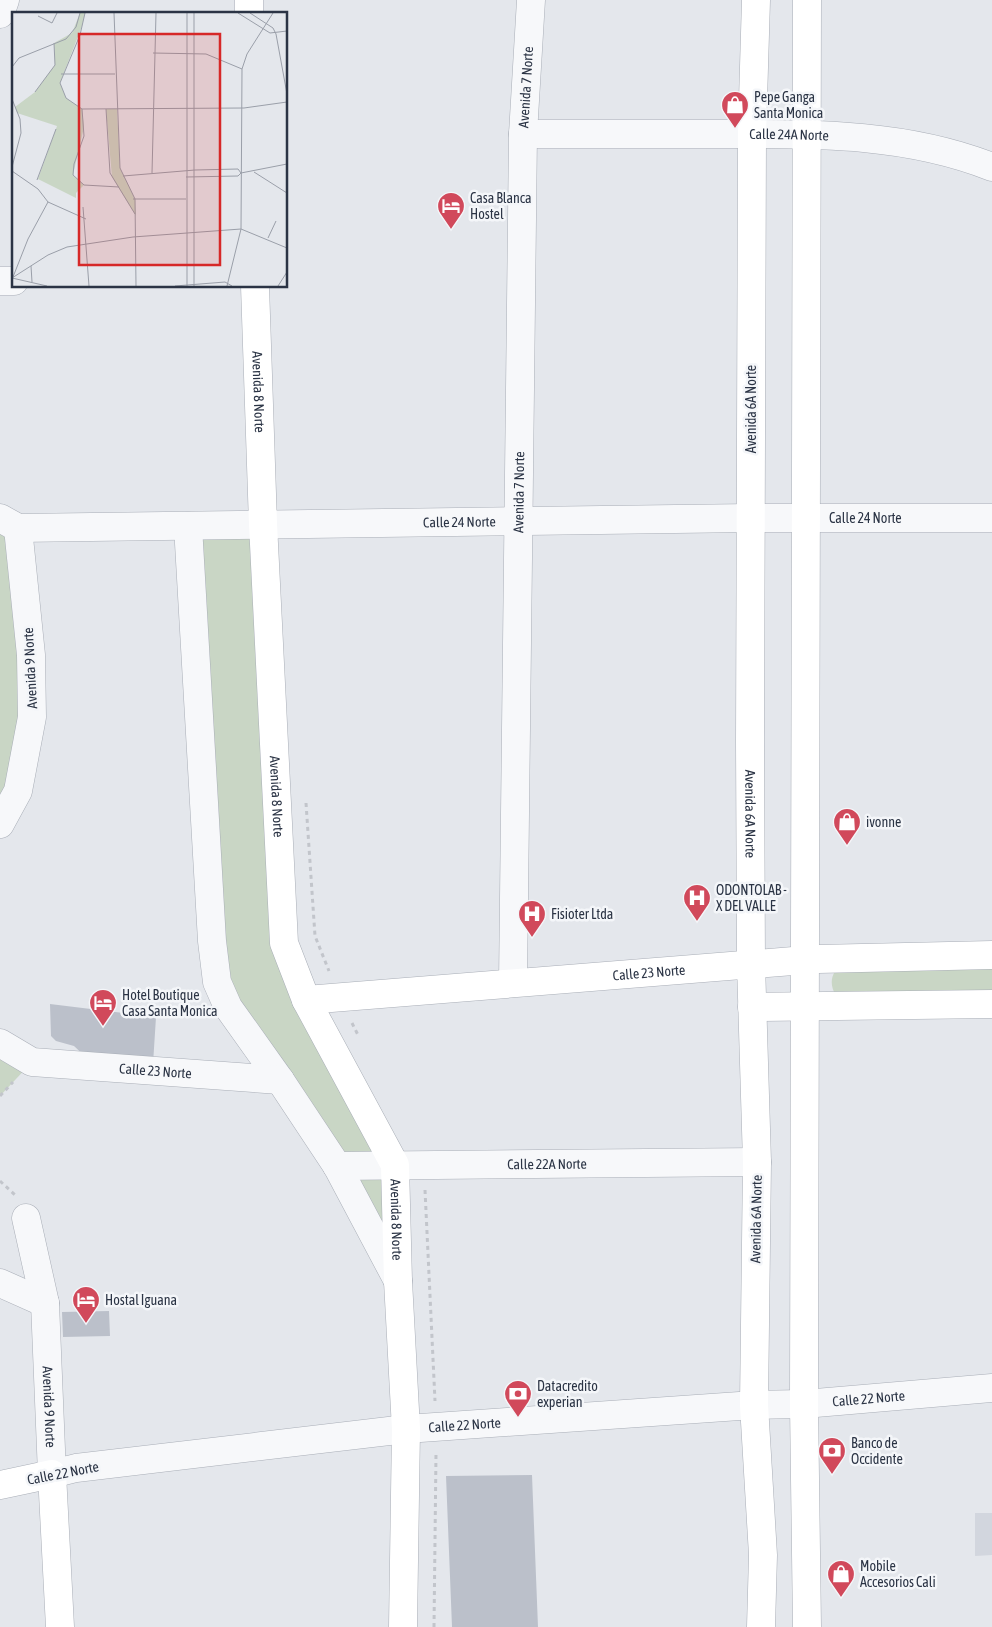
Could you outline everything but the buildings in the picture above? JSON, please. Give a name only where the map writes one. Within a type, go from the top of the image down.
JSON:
[{"type":"street","points":[[0,14],[5,0]]},
{"type":"street","name":"Avenida 7 Norte","points":[[513,983],[523,134],[531,0]]},
{"type":"street","name":"Avenida 6A Norte","points":[[756,0],[752,134],[750,518],[751,964],[757,1162],[754,1405],[763,1555],[761,1627]]},
{"type":"street","points":[[807,0],[804,1404],[807,1627]]},
{"type":"street","name":"Calle 24A Norte","points":[[523,134],[807,134],[898,141],[929,147],[992,166]]},
{"type":"street","name":"Avenida 8 Norte","points":[[255,288],[263,524],[284,943],[306,1000],[395,1165],[398,1281],[406,1430],[403,1627]]},
{"type":"street","name":"Calle 24 Norte","points":[[9,523],[188,526],[750,518],[992,518]]},
{"type":"street","name":"Avenida 9 Norte","points":[[0,824],[18,791],[32,717],[31,655],[9,523]]},
{"type":"street","name":"Avenida 8 Norte","points":[[188,526],[212,941],[218,982],[228,1007],[280,1080],[337,1166],[398,1281]]},
{"type":"street","name":"Calle 23 Norte","points":[[306,1000],[805,960],[992,955]]},
{"type":"street","points":[[752,1007],[992,1004]]},
{"type":"street","name":"Calle 23 Norte","points":[[0,1043],[32,1062],[280,1080]]},
{"type":"street","name":"Calle 22A Norte","points":[[337,1166],[757,1162]]},
{"type":"street","name":"Avenida 9 Norte","points":[[26,1218],[45,1303],[60,1627]]},
{"type":"street","points":[[0,1283],[45,1303]]},
{"type":"street","name":"Calle 22 Norte","points":[[0,1486],[76,1468],[436,1427],[754,1405],[804,1404],[992,1388]]},
{"type":"path","points":[[306,799],[315,936],[339,997],[363,1045]]},
{"type":"path","points":[[424,1165],[436,1427],[434,1627]]},
{"type":"shaded area","points":[[975,1513],[992,1513],[992,1555],[975,1556]]},
{"type":"green space","points":[[0,518],[18,528],[31,655],[0,824]]},
{"type":"green space","points":[[263,524],[284,943],[395,1165],[398,1281],[228,1007],[188,526]]},
{"type":"green space","points":[[992,961],[992,1002],[836,996],[832,987],[832,977],[835,971]]},
{"type":"green space","points":[[0,1043],[32,1062],[0,1096]]},
{"type":"place","name":"Pepe Ganga Santa Monica","points":[[735,129]]},
{"type":"place","name":"Casa Blanca Hostel","points":[[451,230]]},
{"type":"place","name":"ivonne","points":[[847,846]]},
{"type":"place","name":"ODONTOLAB - X DEL VALLE","points":[[697,922]]},
{"type":"place","name":"Fisioter Ltda","points":[[532,938]]},
{"type":"place","name":"Hotel Boutique Casa Santa Monica","points":[[103,1027]]},
{"type":"place","name":"Hostal Iguana","points":[[86,1324]]},
{"type":"place","name":"Datacredito experian","points":[[518,1418]]},
{"type":"place","name":"Banco de Occidente","points":[[832,1475]]},
{"type":"place","name":"Mobile Accesorios Cali","points":[[841,1598]]}]
